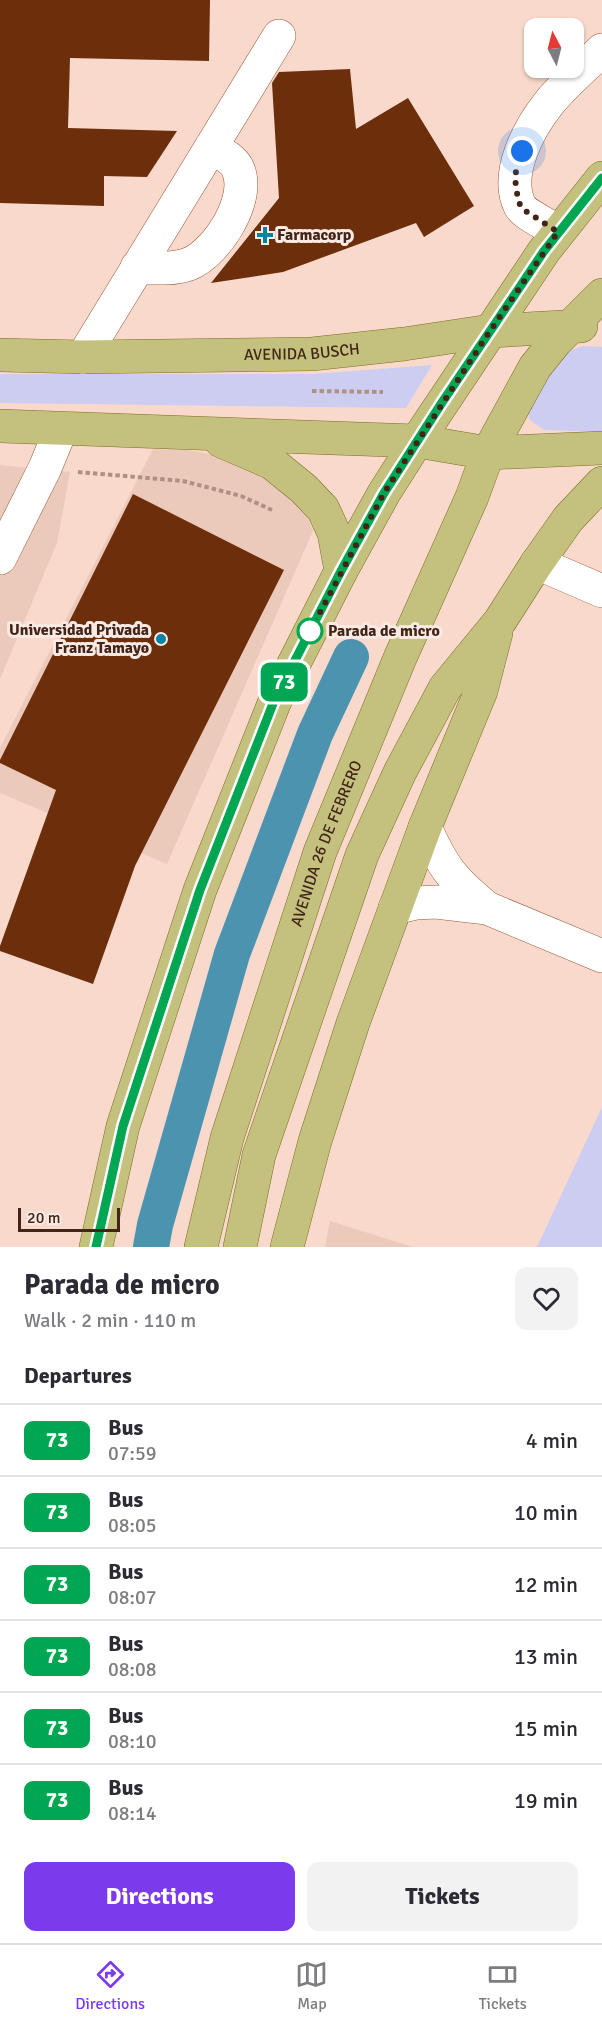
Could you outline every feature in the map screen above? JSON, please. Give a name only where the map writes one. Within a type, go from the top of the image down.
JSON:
[{"type":"main road","points":[[96,1247],[123,1126],[200,890],[274,701],[384,493],[558,232],[602,178]]},
{"type":"main road","name":"AVENIDA 26 DE FEBRERO","points":[[201,1247],[227,1138],[320,852],[400,658],[472,497],[488,453],[535,367],[556,340],[587,326],[602,296]]},
{"type":"main road","name":"AVENIDA BUSCH","points":[[2,356],[312,354],[404,344],[490,331],[587,326]]},
{"type":"main road","points":[[0,426],[417,441],[488,453],[602,448]]},
{"type":"main road","points":[[206,435],[272,463],[304,489],[323,509],[334,533],[341,571]]},
{"type":"main road","points":[[240,1247],[259,1155],[362,855],[400,772],[446,688],[500,621],[558,532],[602,483]]},
{"type":"main road","points":[[558,532],[602,501]]},
{"type":"main road","points":[[287,1247],[315,1141],[353,1023],[425,827],[481,691],[500,621]]},
{"type":"street","points":[[83,357],[279,36]]},
{"type":"street","points":[[558,232],[521,208],[515,189],[516,165],[528,136],[550,103],[602,50]]},
{"type":"street","points":[[137,267],[160,268],[188,265],[202,257],[214,245],[231,220],[240,198],[237,166],[211,147]]},
{"type":"street","points":[[0,558],[45,468],[61,429]]},
{"type":"street","points":[[537,563],[602,591]]},
{"type":"street","points":[[425,827],[437,855],[450,875],[487,908]]},
{"type":"street","points":[[395,908],[416,903],[436,902],[487,908],[602,956]]},
{"type":"path","points":[[45,468],[183,481],[241,496],[282,514]]},
{"type":"shaded area","points":[[583,346],[602,347],[602,432],[544,430],[530,420],[528,413],[559,359],[571,350]]},
{"type":"shaded area","points":[[432,365],[406,408],[0,403],[0,374],[313,374]]},
{"type":"shaded area","name":"Universidad Privada Franz Tamayo","points":[[153,449],[187,450],[225,457],[250,466],[304,508],[313,531],[167,864],[0,793],[0,748]]},
{"type":"shaded area","points":[[0,465],[70,472],[57,543],[0,679]]},
{"type":"shaded area","points":[[602,1107],[602,1247],[537,1247]]},
{"type":"shaded area","points":[[330,1221],[413,1247],[325,1247]]},
{"type":"building","points":[[0,0],[210,0],[209,61],[70,58],[68,128],[177,131],[147,177],[104,176],[104,206],[0,203]]},
{"type":"building","points":[[350,69],[356,129],[408,98],[474,206],[424,237],[416,223],[283,272],[211,283],[279,198],[272,83],[279,72]]},
{"type":"building","name":"Universidad Privada Franz Tamayo","points":[[133,494],[284,570],[135,866],[93,984],[0,951],[56,790],[0,763],[0,760]]},
{"type":"waterway","points":[[151,1247],[155,1225],[232,954],[315,734],[351,657]]},
{"type":"bus line","name":"73","points":[[96,1247],[123,1126],[137,1083],[200,890],[274,701],[384,493],[544,251],[602,178]]},
{"type":"place","name":"Farmacorp","points":[[265,235]]},
{"type":"place","name":"Parada de micro","points":[[310,631]]},
{"type":"place","name":"Universidad Privada Franz Tamayo","points":[[161,639]]},
{"type":"route","points":[[310,631],[384,493],[558,232],[521,208],[515,189],[516,165],[522,151]]}]
